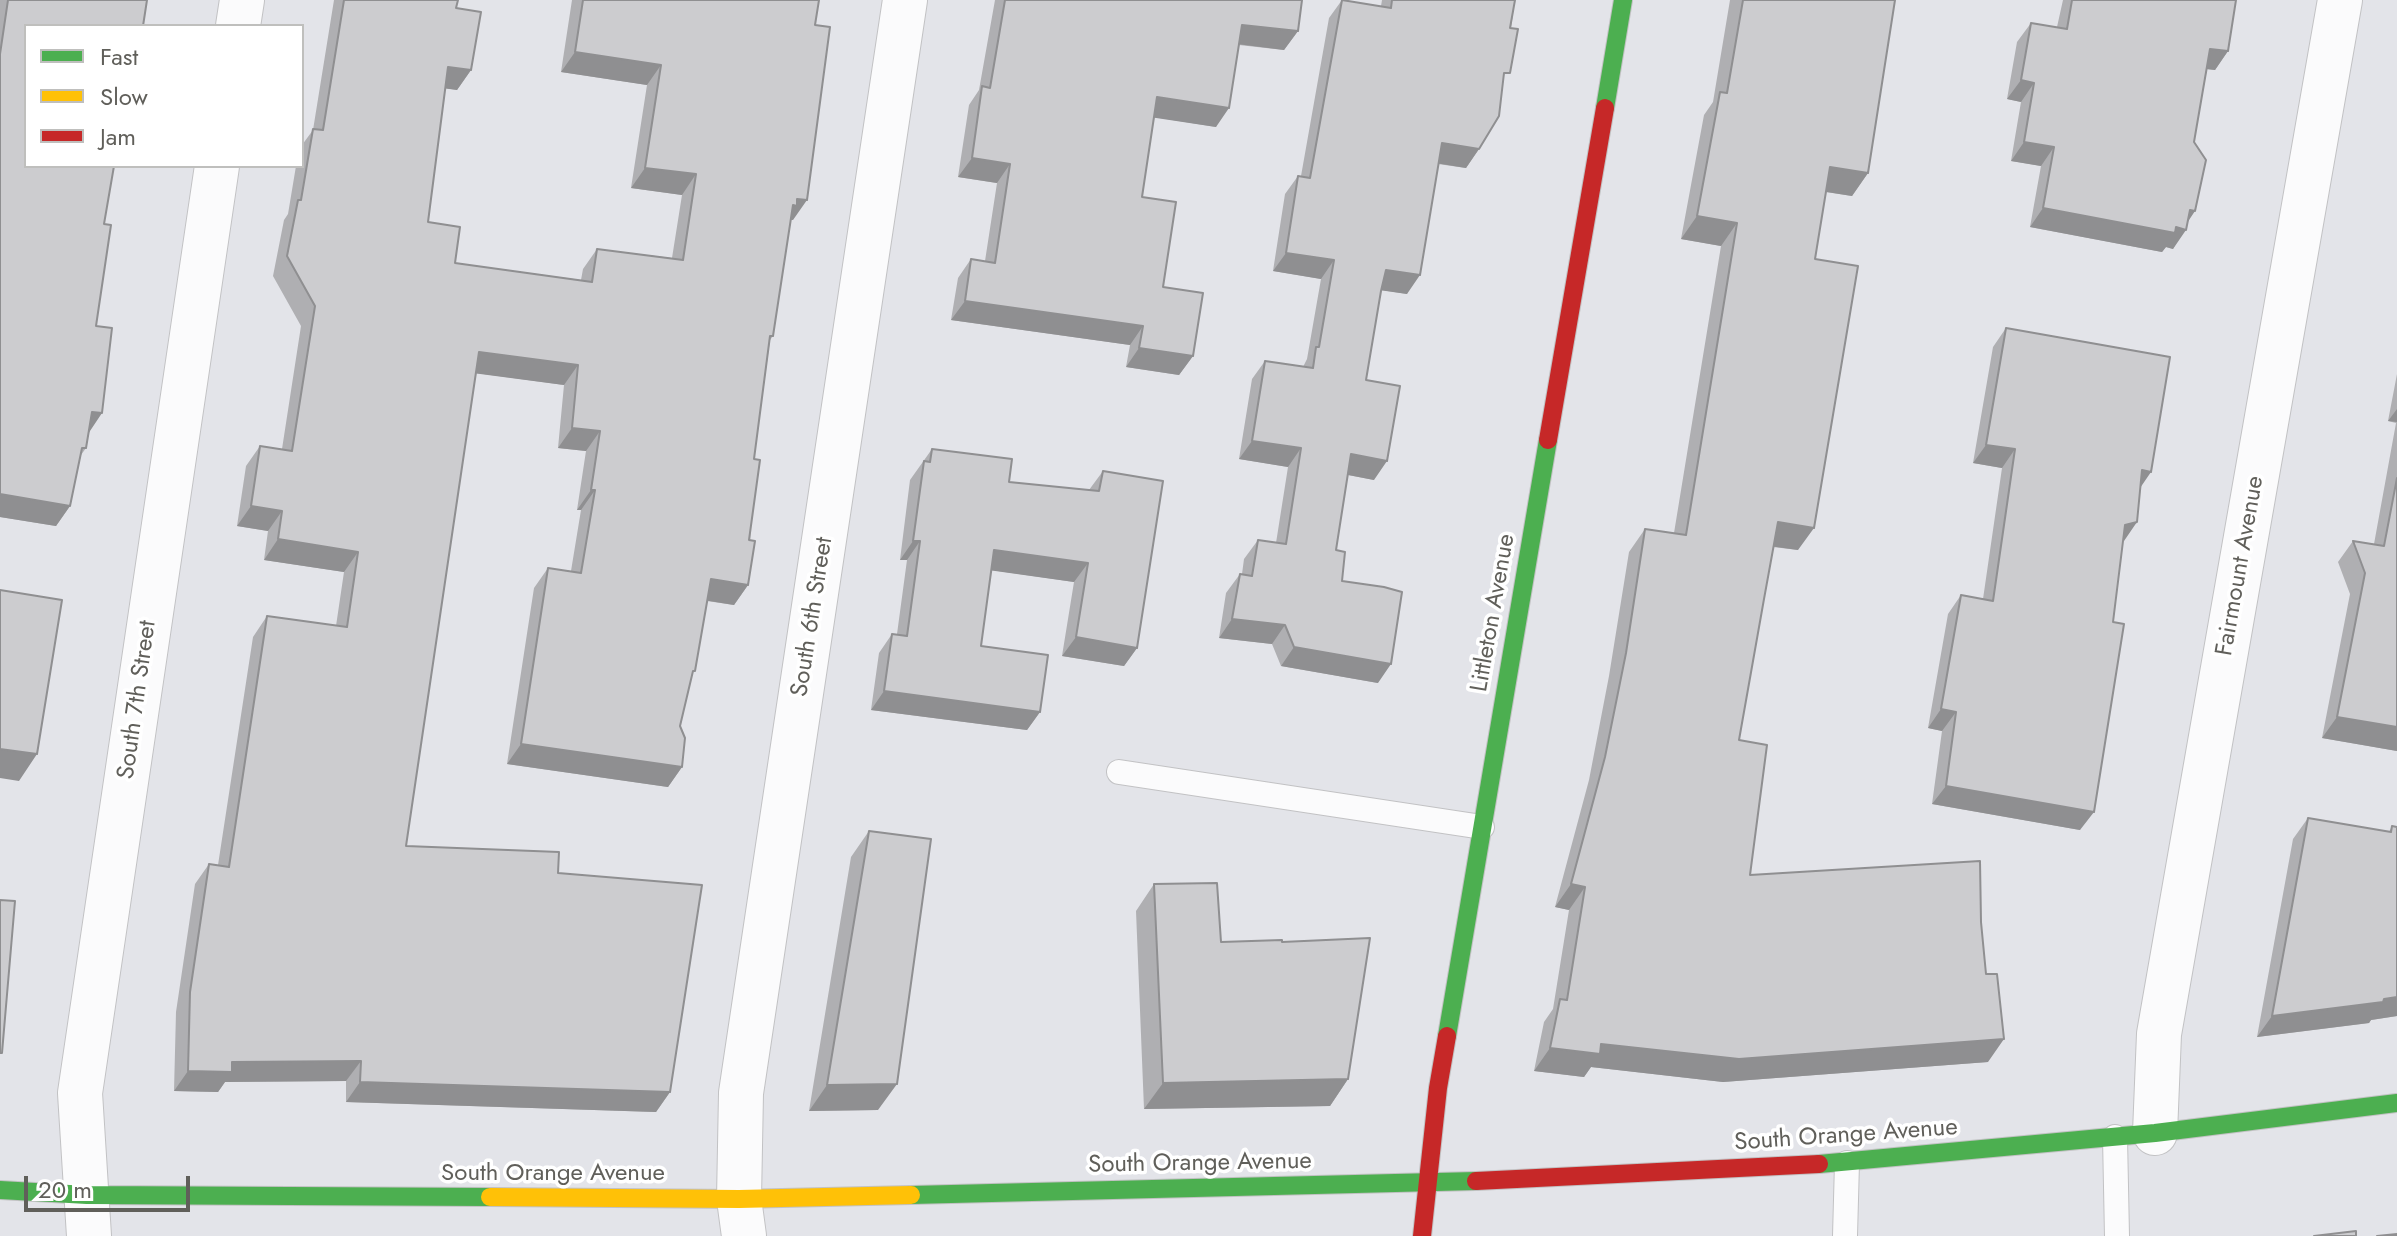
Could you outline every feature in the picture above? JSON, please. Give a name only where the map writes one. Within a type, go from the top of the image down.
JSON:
[{"type":"main road","name":"Littleton Avenue","points":[[1422,1236],[1438,1088],[1623,0]]},
{"type":"main road","name":"South Orange Avenue","points":[[0,1190],[88,1215],[742,1218],[1847,1163],[2135,1135],[2397,1103]]},
{"type":"street","points":[[238,24],[242,0]]},
{"type":"street","name":"South 6th Street","points":[[742,1218],[741,1093],[905,0]]},
{"type":"street","name":"Fairmount Avenue","points":[[2135,1135],[2159,1034],[2340,0]]},
{"type":"street","name":"South 7th Street","points":[[88,1215],[80,1093],[217,168]]},
{"type":"lane","points":[[1119,772],[1482,827]]},
{"type":"lane","points":[[2117,1236],[2135,1135]]},
{"type":"lane","points":[[1845,1236],[1847,1163]]},
{"type":"building","points":[[8,0],[147,0],[143,24],[24,24],[24,168],[114,168],[104,224],[111,225],[96,326],[112,328],[102,413],[92,412],[70,506],[0,494],[0,54]]},
{"type":"building","points":[[344,0],[458,0],[456,8],[481,12],[471,70],[448,67],[428,222],[460,227],[455,263],[592,282],[597,249],[683,260],[696,174],[645,168],[661,65],[575,52],[583,0],[819,0],[815,25],[830,27],[807,200],[797,199],[797,206],[793,205],[773,336],[770,336],[754,459],[760,460],[749,540],[755,541],[748,585],[711,579],[695,671],[680,726],[685,738],[682,767],[521,744],[548,568],[581,573],[595,490],[591,490],[600,431],[572,428],[578,365],[479,352],[406,846],[559,852],[558,873],[702,885],[670,1092],[360,1082],[361,1061],[232,1062],[232,1072],[188,1071],[190,992],[209,864],[229,867],[267,616],[347,627],[358,552],[278,539],[282,511],[251,506],[260,446],[292,451],[315,306],[287,256],[298,200],[301,200],[313,129],[323,130]]},
{"type":"building","points":[[1005,0],[1302,0],[1298,31],[1242,25],[1229,108],[1157,97],[1142,197],[1176,202],[1163,287],[1203,293],[1193,356],[1139,348],[1143,326],[965,301],[971,259],[995,263],[1010,164],[972,158],[982,86],[990,88]]},
{"type":"building","points":[[1342,0],[1391,8],[1392,0],[1515,0],[1510,28],[1518,29],[1510,73],[1504,73],[1499,116],[1479,149],[1442,143],[1420,275],[1386,270],[1381,291],[1366,380],[1400,386],[1387,461],[1351,454],[1336,550],[1345,552],[1342,581],[1402,592],[1391,664],[1294,647],[1285,625],[1232,619],[1240,574],[1252,576],[1258,540],[1286,544],[1301,448],[1252,441],[1265,361],[1313,368],[1316,347],[1319,347],[1334,260],[1286,253],[1298,176],[1310,178]]},
{"type":"building","points":[[1743,0],[1895,0],[1868,173],[1830,167],[1815,259],[1858,266],[1814,528],[1778,522],[1764,599],[1739,740],[1767,745],[1750,875],[1980,861],[1986,974],[1997,974],[2004,1039],[1739,1059],[1601,1044],[1600,1054],[1550,1048],[1560,999],[1567,1000],[1585,887],[1571,884],[1605,757],[1626,653],[1645,529],[1686,535],[1737,223],[1697,216],[1720,92],[1727,93]]},
{"type":"building","points":[[2072,0],[2236,0],[2228,51],[2210,49],[2194,142],[2206,160],[2195,211],[2190,210],[2186,230],[2176,227],[2175,233],[2043,208],[2054,147],[2024,142],[2034,83],[2021,80],[2031,23],[2067,29]]},
{"type":"building","points":[[2006,328],[2170,357],[2151,472],[2142,470],[2137,522],[2125,525],[2113,622],[2124,624],[2094,812],[1946,786],[1956,712],[1941,709],[1961,595],[1993,601],[2015,449],[1986,445]]},
{"type":"building","points":[[932,449],[1012,459],[1009,482],[1099,491],[1103,471],[1163,481],[1137,648],[1076,637],[1088,563],[994,550],[981,646],[1048,655],[1040,712],[884,691],[892,634],[907,636],[920,541],[913,541],[924,461],[930,462]]},
{"type":"building","points":[[2397,478],[2397,727],[2337,717],[2365,573],[2353,541],[2384,546]]},
{"type":"building","points":[[0,590],[62,600],[37,754],[0,749]]},
{"type":"building","points":[[2308,818],[2391,832],[2392,826],[2397,827],[2397,997],[2384,999],[2383,1002],[2272,1016]]},
{"type":"building","points":[[869,831],[931,839],[897,1084],[827,1085]]},
{"type":"building","points":[[1217,883],[1221,942],[1370,938],[1348,1079],[1163,1083],[1154,884]]},
{"type":"building","points":[[0,900],[15,901],[2,1053],[0,1053]]},
{"type":"building","points":[[2356,1231],[2356,1236],[2314,1236]]},
{"type":"traffic: fast","points":[[1605,108],[1623,0]]},
{"type":"traffic: fast","points":[[1447,1036],[1548,440]]},
{"type":"traffic: fast","points":[[1819,1164],[2155,1133],[2397,1103]]},
{"type":"traffic: fast","points":[[911,1195],[1476,1181]]},
{"type":"traffic: fast","points":[[0,1190],[87,1195],[490,1197]]},
{"type":"traffic: slow","points":[[490,1197],[739,1199],[911,1195]]},
{"type":"traffic: jam","points":[[1548,440],[1605,108]]},
{"type":"traffic: jam","points":[[1422,1236],[1438,1088],[1447,1036]]},
{"type":"traffic: jam","points":[[1476,1181],[1819,1164]]}]
